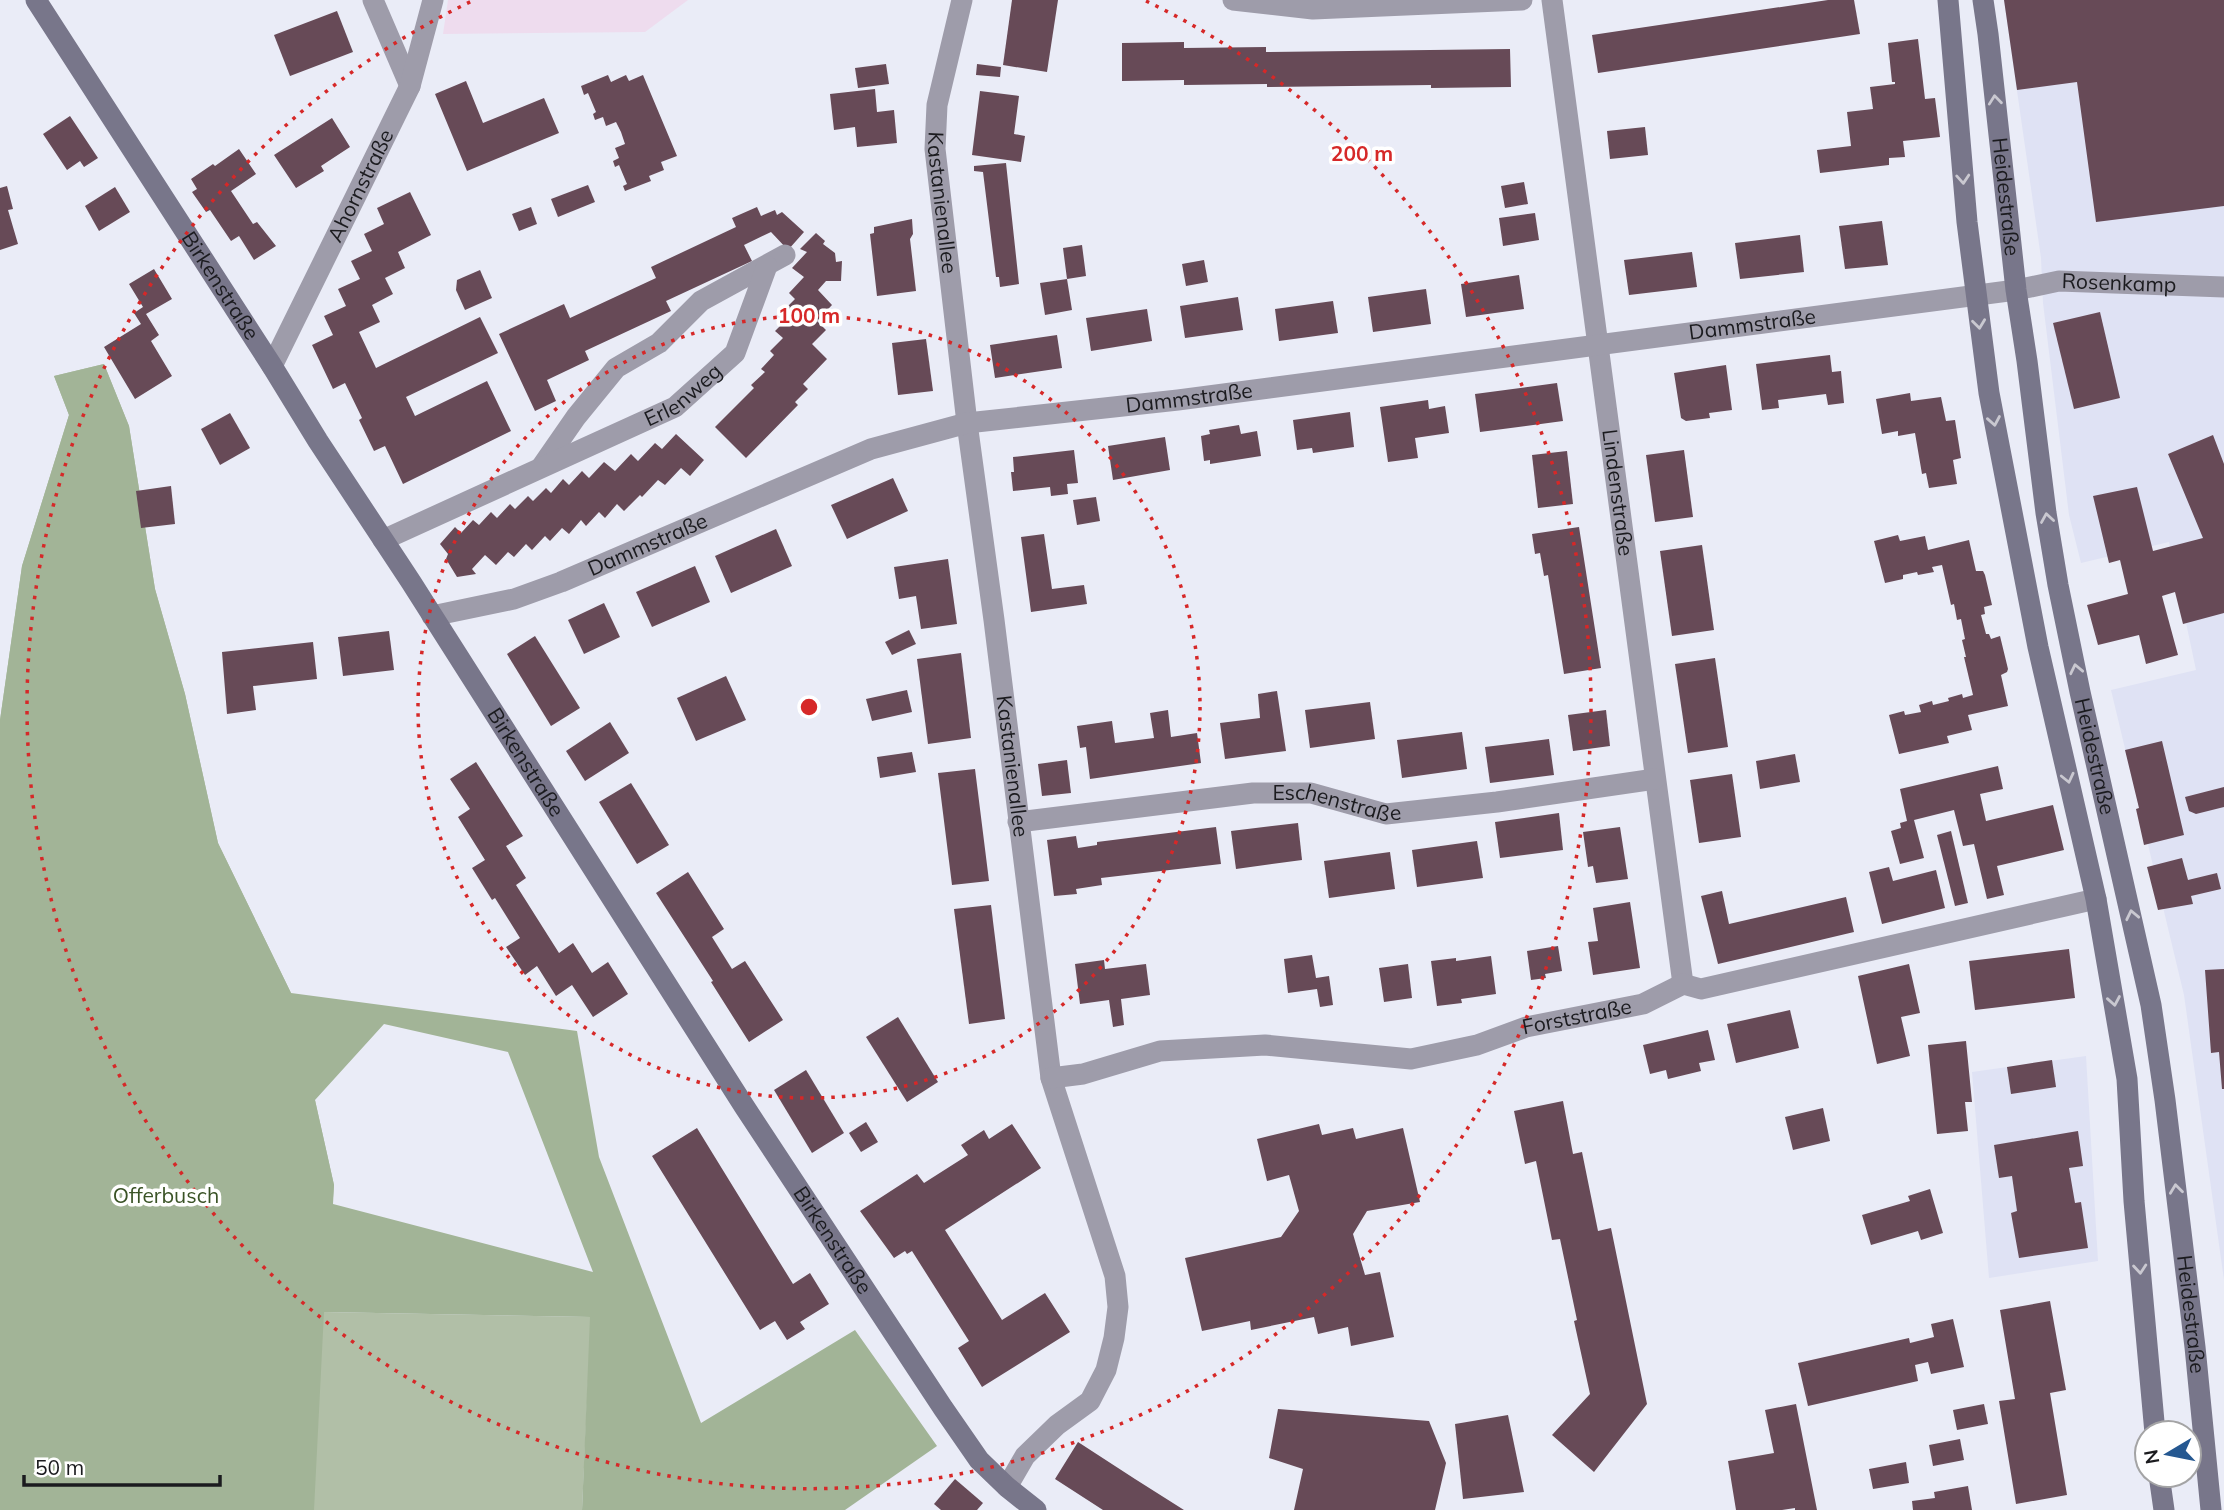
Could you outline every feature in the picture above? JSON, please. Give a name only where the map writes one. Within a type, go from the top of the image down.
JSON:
[{"type":"main road","name":"Birkenstraße","points":[[36,0],[737,1095],[943,1408],[979,1460],[1036,1510]]},
{"type":"main road","name":"Heidestraße","points":[[1948,0],[1966,222],[1989,393],[2038,647],[2096,899],[2130,1102],[2134,1201],[2154,1419]]},
{"type":"main road","name":"Heidestraße","points":[[1983,0],[2016,290],[2058,585],[2151,1005],[2184,1257],[2211,1510]]},
{"type":"main road","points":[[2161,1489],[2164,1510]]},
{"type":"street","points":[[373,0],[410,86]]},
{"type":"street","name":"Ahornstraße","points":[[272,366],[410,86],[433,0]]},
{"type":"street","name":"Kastanienallee","points":[[962,0],[937,105],[934,149],[1051,1078],[1115,1276],[1118,1307],[1106,1370],[1090,1401],[1057,1425],[1026,1455],[1007,1487]]},
{"type":"street","points":[[1233,0],[1313,9],[1522,0]]},
{"type":"street","name":"Lindenstraße","points":[[1552,0],[1683,984]]},
{"type":"street","name":"Erlenweg","points":[[383,540],[675,407],[735,353],[776,260],[701,301],[659,343],[617,368],[576,417],[541,468]]},
{"type":"street","name":"Rosenkamp","points":[[1975,295],[2059,281],[2224,287]]},
{"type":"street","name":"Dammstraße","points":[[432,616],[514,600],[871,449],[967,423],[1178,400],[1975,295]]},
{"type":"street","name":"Eschenstraße","points":[[1018,822],[1253,793],[1311,793],[1386,814],[1497,802],[1655,779]]},
{"type":"street","name":"Forststraße","points":[[1051,1078],[1083,1074],[1160,1051],[1265,1045],[1411,1059],[1477,1045],[1526,1027],[1643,1004],[1683,984],[1700,989],[2096,899]]},
{"type":"shaded area","points":[[448,0],[688,0],[645,32],[443,34]]},
{"type":"shaded area","points":[[2004,0],[2224,0],[2224,1280],[2184,995],[2111,690],[2196,670],[2169,542],[2081,563],[2069,515],[2043,303],[2041,258]]},
{"type":"shaded area","points":[[2086,1056],[2098,1261],[1989,1278],[1972,1072]]},
{"type":"green space","name":"Offerbusch","points":[[104,364],[129,426],[155,589],[185,694],[218,843],[291,993],[334,1185],[324,1312],[591,1317],[582,1510],[0,1510],[0,720],[22,566],[69,415],[54,376]]},
{"type":"green space","name":"Offerbusch","points":[[104,364],[129,426],[155,589],[185,694],[218,843],[291,993],[577,1031],[599,1157],[701,1423],[855,1330],[937,1446],[845,1510],[582,1510],[590,1317],[324,1312],[314,1510],[0,1510],[0,720],[22,566],[69,415],[54,376]],"holes":[[[384,1024],[508,1052],[593,1272],[333,1204],[334,1185],[315,1100]]]},
{"type":"building","points":[[1012,0],[1058,0],[1047,72],[1003,65]]},
{"type":"building","points":[[1828,0],[1854,0],[1860,34],[1598,73],[1592,35]]},
{"type":"building","points":[[2004,0],[2224,0],[2224,206],[2096,222],[2077,82],[2017,90]]},
{"type":"building","points":[[337,11],[353,52],[290,76],[274,35]]},
{"type":"building","points":[[1918,39],[1925,99],[1935,98],[1940,137],[1903,141],[1905,157],[1889,158],[1889,165],[1820,173],[1817,150],[1851,146],[1847,112],[1873,109],[1870,87],[1895,84],[1892,82],[1888,43]]},
{"type":"building","points":[[1184,42],[1184,48],[1266,47],[1266,52],[1510,49],[1511,87],[1267,87],[1267,84],[1184,85],[1184,80],[1122,81],[1122,43]]},
{"type":"building","points":[[886,64],[889,84],[858,88],[855,68]]},
{"type":"building","points":[[977,64],[1001,67],[1000,77],[976,75]]},
{"type":"building","points":[[608,75],[611,82],[626,75],[629,81],[643,75],[677,156],[661,162],[664,170],[649,176],[651,181],[625,191],[623,186],[627,184],[619,165],[615,167],[613,161],[619,158],[615,148],[625,144],[621,132],[616,122],[606,126],[603,117],[595,120],[593,114],[596,112],[588,93],[584,95],[581,86]]},
{"type":"building","points":[[466,81],[483,123],[544,98],[559,133],[467,171],[435,94]]},
{"type":"building","points":[[875,89],[877,112],[894,110],[897,143],[857,147],[855,127],[834,130],[830,94]]},
{"type":"building","points":[[980,91],[1019,96],[1014,134],[1025,136],[1021,162],[972,155]]},
{"type":"building","points":[[70,116],[98,158],[84,167],[80,161],[67,170],[43,134]]},
{"type":"building","points":[[332,118],[350,147],[321,166],[324,171],[296,188],[274,155]]},
{"type":"building","points":[[1645,127],[1648,155],[1610,159],[1607,131]]},
{"type":"building","points":[[239,149],[256,174],[231,191],[253,224],[257,222],[276,246],[254,260],[239,236],[231,241],[210,210],[206,212],[192,192],[197,189],[191,179]]},
{"type":"building","points":[[1006,163],[1019,284],[1000,287],[999,277],[996,277],[983,172],[974,171],[974,166]]},
{"type":"building","points":[[1524,182],[1528,204],[1505,208],[1501,186]]},
{"type":"building","points":[[588,185],[595,202],[558,217],[551,199]]},
{"type":"building","points":[[7,186],[13,209],[8,210],[18,244],[0,250],[0,188]]},
{"type":"building","points":[[115,187],[130,212],[99,231],[85,206]]},
{"type":"building","points":[[410,192],[431,235],[398,252],[405,268],[385,278],[393,294],[372,305],[380,322],[359,332],[376,368],[480,317],[498,353],[406,397],[415,416],[487,381],[511,431],[403,484],[385,446],[374,451],[345,383],[333,389],[312,345],[333,335],[324,316],[346,306],[338,289],[360,279],[351,261],[372,251],[364,234],[384,224],[377,208]]},
{"type":"building","points":[[531,207],[537,224],[519,231],[512,214]]},
{"type":"building","points":[[757,207],[761,216],[775,210],[777,215],[782,212],[804,232],[788,250],[771,232],[744,245],[752,261],[666,301],[671,311],[585,351],[589,360],[547,380],[556,401],[535,411],[499,334],[564,304],[570,318],[656,278],[651,267],[736,227],[732,218]]},
{"type":"building","points":[[1535,213],[1539,240],[1503,246],[1499,218]]},
{"type":"building","points":[[912,219],[913,234],[910,239],[916,291],[877,296],[870,234],[874,233],[874,227]]},
{"type":"building","points":[[1882,221],[1888,265],[1845,269],[1839,226]]},
{"type":"building","points":[[816,233],[825,241],[823,244],[835,253],[836,262],[842,261],[841,281],[826,281],[818,290],[832,305],[817,321],[826,330],[812,344],[827,359],[803,384],[808,389],[795,402],[798,405],[746,458],[715,427],[754,388],[751,385],[765,372],[761,369],[774,355],[770,351],[783,338],[775,331],[787,319],[781,313],[795,299],[789,293],[804,277],[792,268],[807,252],[800,249]]},
{"type":"building","points":[[1800,235],[1804,272],[1740,279],[1735,243]]},
{"type":"building","points":[[1082,245],[1086,276],[1067,279],[1063,248]]},
{"type":"building","points":[[1692,252],[1697,287],[1629,295],[1624,260]]},
{"type":"building","points":[[1204,260],[1208,282],[1186,286],[1182,264]]},
{"type":"building","points":[[154,269],[172,299],[146,314],[159,335],[151,341],[172,376],[135,399],[104,347],[141,324],[134,313],[143,307],[129,284]]},
{"type":"building","points":[[480,270],[492,298],[465,310],[456,290],[457,280]]},
{"type":"building","points":[[1519,275],[1524,309],[1466,317],[1461,284]]},
{"type":"building","points":[[1067,279],[1072,310],[1045,315],[1040,283]]},
{"type":"building","points":[[1426,289],[1431,324],[1373,332],[1368,297]]},
{"type":"building","points":[[1238,297],[1243,330],[1185,338],[1180,306]]},
{"type":"building","points":[[1333,301],[1338,333],[1279,341],[1275,309]]},
{"type":"building","points":[[1147,309],[1152,341],[1091,351],[1086,318]]},
{"type":"building","points":[[2100,312],[2120,398],[2074,409],[2053,323]]},
{"type":"building","points":[[1057,335],[1062,368],[995,378],[990,345]]},
{"type":"building","points":[[926,339],[933,391],[898,395],[892,343]]},
{"type":"building","points":[[1830,355],[1832,372],[1841,371],[1844,403],[1828,405],[1826,394],[1778,400],[1779,408],[1762,410],[1756,364]]},
{"type":"building","points":[[1726,365],[1732,410],[1709,413],[1710,418],[1686,421],[1681,418],[1674,373]]},
{"type":"building","points":[[1557,383],[1563,421],[1480,432],[1475,394]]},
{"type":"building","points":[[1910,393],[1911,401],[1941,397],[1946,421],[1955,420],[1961,458],[1953,460],[1957,484],[1929,488],[1926,473],[1922,474],[1915,433],[1898,436],[1898,431],[1882,434],[1876,399]]},
{"type":"building","points":[[1428,400],[1429,409],[1445,406],[1449,433],[1415,438],[1418,458],[1388,462],[1380,407]]},
{"type":"building","points":[[1350,412],[1354,447],[1313,453],[1312,448],[1297,450],[1293,420]]},
{"type":"building","points":[[230,413],[250,448],[220,465],[201,429]]},
{"type":"building","points":[[1239,425],[1241,434],[1257,431],[1261,456],[1210,464],[1210,460],[1204,461],[1201,436],[1210,434],[1209,430]]},
{"type":"building","points":[[676,434],[704,460],[690,476],[681,468],[665,485],[658,480],[624,511],[617,504],[605,518],[599,512],[586,526],[581,520],[569,534],[562,528],[550,541],[545,536],[532,550],[526,544],[514,557],[508,552],[496,565],[485,555],[472,569],[476,574],[457,577],[446,559],[448,554],[440,544],[455,527],[461,533],[473,520],[479,525],[491,512],[497,518],[510,504],[515,509],[528,496],[533,501],[546,488],[551,493],[563,479],[569,485],[582,471],[589,478],[604,462],[615,471],[631,454],[638,461],[655,443],[662,449]]},
{"type":"building","points":[[2213,435],[2224,464],[2224,613],[2183,624],[2175,592],[2162,596],[2178,655],[2146,664],[2139,635],[2098,645],[2087,605],[2128,594],[2120,560],[2109,563],[2093,496],[2137,487],[2153,551],[2203,538],[2168,454]]},
{"type":"building","points":[[1165,437],[1170,470],[1113,480],[1108,446]]},
{"type":"building","points":[[1074,450],[1078,483],[1067,484],[1068,494],[1051,496],[1050,487],[1013,491],[1013,457]]},
{"type":"building","points":[[1684,450],[1693,517],[1655,522],[1646,455]]},
{"type":"building","points":[[1567,451],[1573,504],[1538,508],[1532,455]]},
{"type":"building","points":[[893,478],[908,511],[847,539],[831,505]]},
{"type":"building","points":[[171,486],[175,524],[141,528],[136,491]]},
{"type":"building","points":[[1096,497],[1100,521],[1077,525],[1073,500]]},
{"type":"building","points":[[1579,527],[1601,668],[1564,674],[1548,575],[1544,576],[1540,553],[1535,554],[1532,534]]},
{"type":"building","points":[[776,529],[792,566],[731,593],[715,556]]},
{"type":"building","points":[[1044,534],[1052,589],[1084,585],[1087,604],[1031,612],[1021,537]]},
{"type":"building","points":[[1898,535],[1900,541],[1925,536],[1928,550],[1969,540],[1976,571],[1983,571],[1985,575],[1992,605],[1984,607],[1985,614],[1981,615],[1986,634],[1989,634],[1991,639],[2000,636],[2008,669],[2001,675],[2008,706],[1968,715],[1972,730],[1947,736],[1949,743],[1899,754],[1889,715],[1904,711],[1905,715],[1921,712],[1919,705],[1932,701],[1933,705],[1949,701],[1948,698],[1962,694],[1963,698],[1973,695],[1964,657],[1962,640],[1965,639],[1961,619],[1957,620],[1954,604],[1951,605],[1942,565],[1932,567],[1934,572],[1903,575],[1903,579],[1885,583],[1874,541]]},
{"type":"building","points":[[1702,545],[1714,630],[1672,636],[1660,551]]},
{"type":"building","points":[[948,559],[957,624],[921,629],[916,596],[899,599],[894,567]]},
{"type":"building","points":[[695,566],[710,602],[652,627],[636,592]]},
{"type":"building","points":[[604,603],[620,637],[584,654],[568,620]]},
{"type":"building","points":[[909,630],[916,644],[892,655],[885,642]]},
{"type":"building","points":[[389,631],[394,670],[343,676],[338,637]]},
{"type":"building","points":[[535,636],[580,708],[551,726],[507,654]]},
{"type":"building","points":[[313,642],[317,679],[253,686],[256,710],[227,714],[222,652]]},
{"type":"building","points":[[961,653],[971,738],[928,744],[917,659]]},
{"type":"building","points":[[1715,658],[1728,747],[1688,753],[1675,664]]},
{"type":"building","points":[[726,676],[746,720],[696,741],[677,698]]},
{"type":"building","points":[[907,690],[912,712],[872,721],[866,699]]},
{"type":"building","points":[[1277,691],[1286,751],[1225,759],[1220,723],[1260,718],[1258,694]]},
{"type":"building","points":[[1370,702],[1375,739],[1310,748],[1305,710]]},
{"type":"building","points":[[1168,710],[1171,737],[1197,733],[1201,763],[1090,779],[1086,747],[1080,748],[1077,726],[1112,721],[1115,743],[1154,738],[1150,713]]},
{"type":"building","points":[[1606,710],[1610,746],[1573,751],[1568,715]]},
{"type":"building","points":[[610,722],[629,753],[585,781],[566,751]]},
{"type":"building","points":[[1462,732],[1467,769],[1402,778],[1397,740]]},
{"type":"building","points":[[1549,739],[1554,775],[1490,783],[1485,747]]},
{"type":"building","points":[[2162,741],[2184,835],[2144,845],[2136,809],[2139,808],[2125,750]]},
{"type":"building","points":[[912,752],[916,772],[880,778],[877,757]]},
{"type":"building","points":[[1795,754],[1800,782],[1760,789],[1756,761]]},
{"type":"building","points":[[1067,760],[1071,793],[1042,796],[1038,764]]},
{"type":"building","points":[[476,762],[523,836],[506,846],[526,878],[516,885],[559,953],[573,943],[592,973],[608,962],[628,994],[593,1017],[572,985],[556,996],[537,966],[525,975],[506,947],[520,938],[472,868],[485,860],[458,817],[470,809],[450,779]]},
{"type":"building","points":[[1998,766],[2003,789],[1980,794],[1986,821],[2053,805],[2064,850],[1997,866],[2004,895],[1987,899],[1974,844],[1963,846],[1954,810],[1914,820],[1924,858],[1900,864],[1891,831],[1901,828],[1900,823],[1907,821],[1900,789]]},
{"type":"building","points":[[975,769],[989,881],[952,885],[938,773]]},
{"type":"building","points":[[1732,774],[1741,837],[1699,843],[1690,780]]},
{"type":"building","points":[[631,783],[669,845],[637,864],[599,802]]},
{"type":"building","points":[[2224,787],[2224,807],[2196,814],[2189,811],[2185,797]]},
{"type":"building","points":[[1559,813],[1563,850],[1500,858],[1495,822]]},
{"type":"building","points":[[1298,823],[1302,860],[1236,869],[1231,831]]},
{"type":"building","points":[[1216,827],[1221,864],[1101,878],[1102,885],[1076,889],[1077,894],[1054,896],[1047,840],[1076,836],[1078,848],[1097,845],[1097,842]]},
{"type":"building","points":[[1620,827],[1628,879],[1596,883],[1593,866],[1588,867],[1583,832]]},
{"type":"building","points":[[1951,831],[1968,903],[1955,906],[1937,835]]},
{"type":"building","points":[[1477,841],[1483,878],[1417,887],[1412,850]]},
{"type":"building","points":[[1390,852],[1395,889],[1329,898],[1324,861]]},
{"type":"building","points":[[2182,858],[2188,880],[2217,873],[2221,889],[2191,896],[2193,904],[2158,910],[2147,867]]},
{"type":"building","points":[[1889,867],[1893,881],[1936,870],[1945,908],[1882,924],[1869,872]]},
{"type":"building","points":[[688,872],[724,929],[712,937],[732,969],[745,961],[783,1020],[749,1042],[656,893]]},
{"type":"building","points":[[1722,891],[1729,924],[1846,897],[1854,932],[1718,964],[1701,896]]},
{"type":"building","points":[[1630,902],[1640,968],[1593,975],[1588,942],[1598,941],[1593,908]]},
{"type":"building","points":[[991,905],[1005,1019],[969,1024],[954,909]]},
{"type":"building","points":[[1558,946],[1562,971],[1545,974],[1546,978],[1531,980],[1527,951]]},
{"type":"building","points":[[2069,949],[2075,998],[1975,1010],[1969,961]]},
{"type":"building","points":[[1312,955],[1316,978],[1329,976],[1333,1005],[1320,1007],[1317,989],[1288,993],[1284,959]]},
{"type":"building","points":[[1491,956],[1496,994],[1437,1006],[1431,961]]},
{"type":"building","points":[[1104,960],[1105,969],[1146,964],[1150,995],[1121,999],[1124,1025],[1113,1027],[1109,1000],[1080,1004],[1075,964]]},
{"type":"building","points":[[1408,964],[1412,998],[1384,1002],[1379,968]]},
{"type":"building","points":[[1909,964],[1920,1013],[1901,1017],[1910,1056],[1877,1064],[1858,976]]},
{"type":"building","points":[[2224,969],[2222,1089],[2219,1052],[2211,1053],[2205,970]]},
{"type":"building","points":[[1790,1010],[1799,1048],[1736,1063],[1727,1024]]},
{"type":"building","points":[[898,1017],[938,1082],[907,1102],[866,1037]]},
{"type":"building","points":[[1708,1030],[1715,1060],[1699,1063],[1701,1071],[1668,1079],[1666,1070],[1650,1074],[1643,1045]]},
{"type":"building","points":[[1966,1041],[1972,1102],[1965,1102],[1968,1131],[1937,1134],[1928,1045]]},
{"type":"building","points":[[2052,1060],[2056,1087],[2011,1094],[2007,1067]]},
{"type":"building","points":[[806,1070],[844,1133],[812,1153],[774,1090]]},
{"type":"building","points":[[1563,1101],[1573,1154],[1582,1152],[1598,1231],[1611,1228],[1647,1404],[1594,1472],[1552,1435],[1590,1394],[1560,1239],[1552,1240],[1536,1161],[1525,1164],[1514,1111]]},
{"type":"building","points":[[1823,1108],[1830,1141],[1793,1150],[1785,1117]]},
{"type":"building","points":[[866,1122],[878,1142],[861,1152],[849,1133]]},
{"type":"building","points":[[1012,1124],[1041,1168],[945,1230],[1002,1320],[1045,1293],[1070,1332],[982,1387],[958,1348],[969,1341],[912,1251],[907,1254],[905,1251],[894,1258],[860,1211],[917,1174],[924,1183],[968,1155],[961,1145],[984,1130],[989,1139]]},
{"type":"building","points":[[1319,1124],[1322,1135],[1353,1128],[1356,1139],[1403,1128],[1420,1202],[1367,1211],[1353,1234],[1365,1275],[1380,1272],[1394,1337],[1351,1346],[1348,1327],[1318,1334],[1314,1317],[1251,1330],[1250,1321],[1202,1331],[1185,1258],[1281,1237],[1299,1211],[1289,1175],[1267,1181],[1257,1139]]},
{"type":"building","points":[[697,1128],[793,1284],[810,1273],[829,1304],[800,1322],[805,1329],[787,1340],[775,1321],[760,1330],[652,1156]]},
{"type":"building","points":[[2078,1131],[2083,1166],[2069,1168],[2075,1203],[2081,1202],[2088,1248],[2019,1258],[2011,1213],[2017,1211],[2012,1176],[1999,1178],[1994,1145]]},
{"type":"building","points":[[1930,1189],[1943,1233],[1921,1240],[1918,1231],[1871,1245],[1862,1215],[1910,1201],[1908,1196]]},
{"type":"building","points":[[2050,1301],[2066,1390],[2050,1393],[2067,1495],[2016,1504],[1999,1401],[2015,1399],[2000,1310]]},
{"type":"building","points":[[1953,1319],[1964,1367],[1931,1374],[1928,1362],[1915,1365],[1918,1381],[1808,1406],[1798,1363],[1909,1338],[1910,1343],[1934,1337],[1931,1324]]},
{"type":"building","points":[[1796,1404],[1817,1510],[1736,1510],[1728,1461],[1774,1453],[1765,1410]]},
{"type":"building","points":[[1984,1404],[1988,1424],[1957,1430],[1953,1410]]},
{"type":"building","points":[[1278,1409],[1429,1421],[1446,1463],[1435,1510],[1294,1510],[1303,1469],[1269,1458]]},
{"type":"building","points":[[1508,1415],[1524,1492],[1463,1499],[1455,1424]]},
{"type":"building","points":[[1960,1439],[1964,1460],[1933,1466],[1929,1445]]},
{"type":"building","points":[[1078,1442],[1184,1510],[1103,1510],[1055,1479]]},
{"type":"building","points":[[1906,1462],[1909,1483],[1873,1489],[1869,1469]]},
{"type":"building","points":[[955,1479],[983,1503],[977,1510],[941,1510],[934,1504]]},
{"type":"building","points":[[1968,1486],[1972,1510],[1913,1510],[1912,1501],[1935,1498],[1934,1492]]}]
